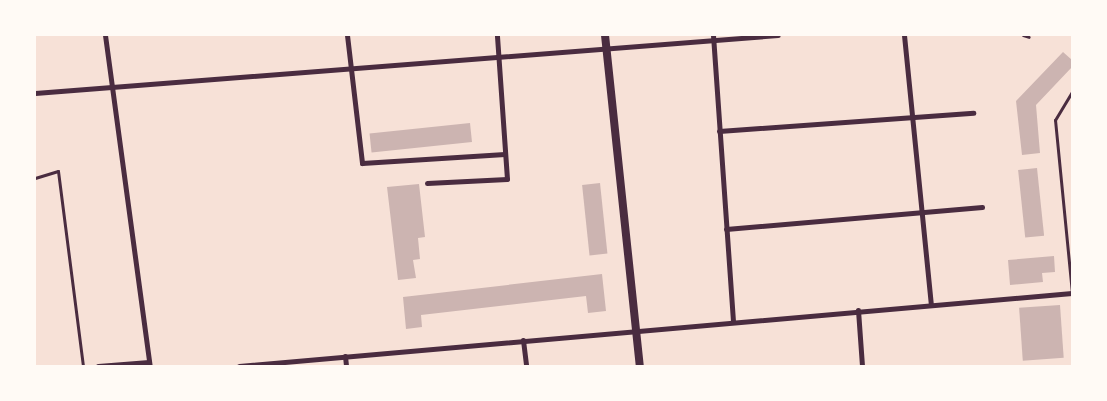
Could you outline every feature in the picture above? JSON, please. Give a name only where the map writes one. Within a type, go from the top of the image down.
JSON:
[{"type":"street","points":[[98,366],[150,364],[105,35]]},
{"type":"street","points":[[347,35],[362,163],[505,154]]},
{"type":"street","points":[[427,183],[507,179],[497,35]]},
{"type":"street","points":[[606,35],[638,329],[640,366]]},
{"type":"street","points":[[713,35],[733,321]]},
{"type":"street","points":[[35,93],[607,51],[778,35]]},
{"type":"street","points":[[904,35],[931,304]]},
{"type":"street","points":[[720,131],[973,113]]},
{"type":"street","points":[[726,229],[982,207]]},
{"type":"street","points":[[239,366],[858,310],[1072,293],[1072,297]]},
{"type":"street","points":[[858,310],[862,366]]},
{"type":"street","points":[[523,340],[526,366]]},
{"type":"street","points":[[345,356],[346,366]]},
{"type":"lane","points":[[1024,35],[1029,38]]},
{"type":"lane","points":[[1072,92],[1055,120],[1072,293]]},
{"type":"lane","points":[[35,178],[58,171],[83,366]]},
{"type":"building","points":[[1063,52],[1072,60],[1072,67],[1036,105],[1040,153],[1022,155],[1016,101]]},
{"type":"building","points":[[470,123],[472,142],[372,152],[370,134]]},
{"type":"building","points":[[1037,168],[1044,236],[1025,238],[1018,170]]},
{"type":"building","points":[[600,183],[607,254],[590,255],[582,185]]},
{"type":"building","points":[[419,184],[425,237],[418,238],[420,259],[413,260],[416,278],[398,280],[387,187]]},
{"type":"building","points":[[1054,256],[1055,272],[1042,273],[1043,282],[1010,285],[1008,260]]},
{"type":"building","points":[[602,274],[606,311],[588,313],[586,296],[421,315],[422,327],[406,329],[403,297]]},
{"type":"building","points":[[1060,305],[1064,358],[1023,361],[1019,308]]}]
